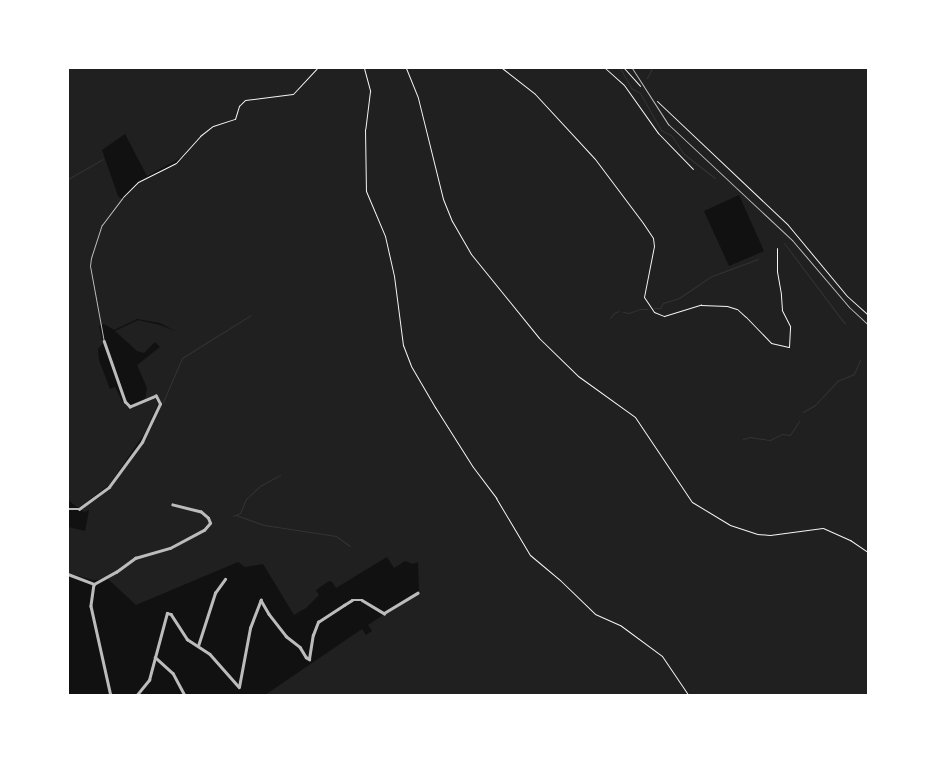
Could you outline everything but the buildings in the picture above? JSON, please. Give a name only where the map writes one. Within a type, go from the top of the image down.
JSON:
[{"type":"street","points":[[68,509],[79,509],[113,482],[142,442],[160,404],[156,396],[130,407],[125,402],[104,342]]},
{"type":"street","points":[[68,574],[94,584],[116,572],[135,558],[170,548],[204,530],[210,523],[208,518],[201,512],[173,505]]},
{"type":"street","points":[[198,646],[215,594],[225,580]]},
{"type":"street","points":[[94,584],[91,606],[111,696]]},
{"type":"street","points":[[136,696],[149,680],[166,615],[169,613],[187,638],[210,654],[239,687],[250,628],[261,600],[275,621],[309,659],[313,634],[318,622],[344,604],[352,600],[362,600],[384,613],[417,593]]},
{"type":"street","points":[[155,656],[173,673],[185,696]]},
{"type":"lane","points":[[632,68],[646,91],[652,97],[657,110],[668,124],[792,240],[849,307],[868,325]]},
{"type":"lane","points":[[104,342],[93,285],[91,258],[102,225],[122,198]]},
{"type":"path","points":[[122,198],[138,182],[176,162],[200,136],[213,126],[235,118],[239,106],[245,100],[293,94],[317,68]]},
{"type":"path","points":[[364,68],[370,91],[365,130],[366,191],[385,236],[394,276],[403,345],[411,366],[473,467],[496,498],[530,556],[562,581],[595,614],[620,625],[662,656],[689,696]]},
{"type":"path","points":[[406,68],[418,98],[443,199],[452,221],[471,254],[538,338],[554,354],[578,376],[635,418],[692,502],[730,525],[757,534],[770,535],[811,528],[823,528],[850,540],[868,552]]},
{"type":"path","points":[[502,68],[535,94],[594,159],[653,238],[654,246],[644,297],[654,312],[664,316],[701,304],[714,304],[737,310],[771,343],[789,347],[790,326],[782,310],[777,271],[777,248]]},
{"type":"path","points":[[605,68],[624,85],[658,133],[693,170]]},
{"type":"path","points":[[624,68],[646,91]]},
{"type":"path","points":[[652,97],[788,225],[847,296],[868,316]]},
{"type":"shaded area","points":[[68,68],[868,68],[868,695],[265,695],[362,629],[366,635],[372,631],[368,625],[419,591],[418,562],[413,564],[405,561],[394,568],[387,557],[336,588],[329,581],[316,590],[319,595],[306,608],[294,615],[263,564],[245,567],[238,562],[136,605],[108,579],[93,580],[68,573],[68,527],[85,531],[89,510],[84,512],[80,509],[109,488],[134,456],[151,429],[160,408],[161,402],[156,395],[145,399],[147,388],[137,365],[160,347],[155,342],[144,353],[137,351],[115,331],[138,320],[175,331],[160,323],[137,319],[114,330],[104,324],[99,326],[103,343],[98,349],[99,360],[110,389],[115,387],[123,403],[130,409],[155,398],[158,404],[144,434],[109,485],[78,508],[68,500]],"holes":[[[125,134],[147,176],[186,155],[176,163],[138,183],[122,199],[118,196],[102,150]],[[739,195],[764,251],[729,266],[704,211]]]},
{"type":"waterway","points":[[620,68],[631,88],[640,93],[661,130],[671,135],[684,154],[715,178]]},
{"type":"waterway","points":[[647,78],[652,68]]},
{"type":"waterway","points":[[68,179],[103,159]]},
{"type":"waterway","points":[[784,243],[845,324]]},
{"type":"waterway","points":[[654,308],[660,308],[663,303],[679,298],[712,276],[758,259]]},
{"type":"waterway","points":[[623,312],[629,313],[640,309],[647,309]]},
{"type":"waterway","points":[[610,318],[619,311]]},
{"type":"waterway","points":[[163,402],[182,358],[251,315]]},
{"type":"waterway","points":[[803,412],[815,405],[837,381],[854,374],[860,360]]},
{"type":"waterway","points":[[743,439],[750,437],[770,440],[782,434],[790,435],[799,421]]},
{"type":"waterway","points":[[233,516],[240,513],[246,499],[260,486],[280,475]]},
{"type":"waterway","points":[[236,515],[264,525],[336,536],[350,546]]}]
